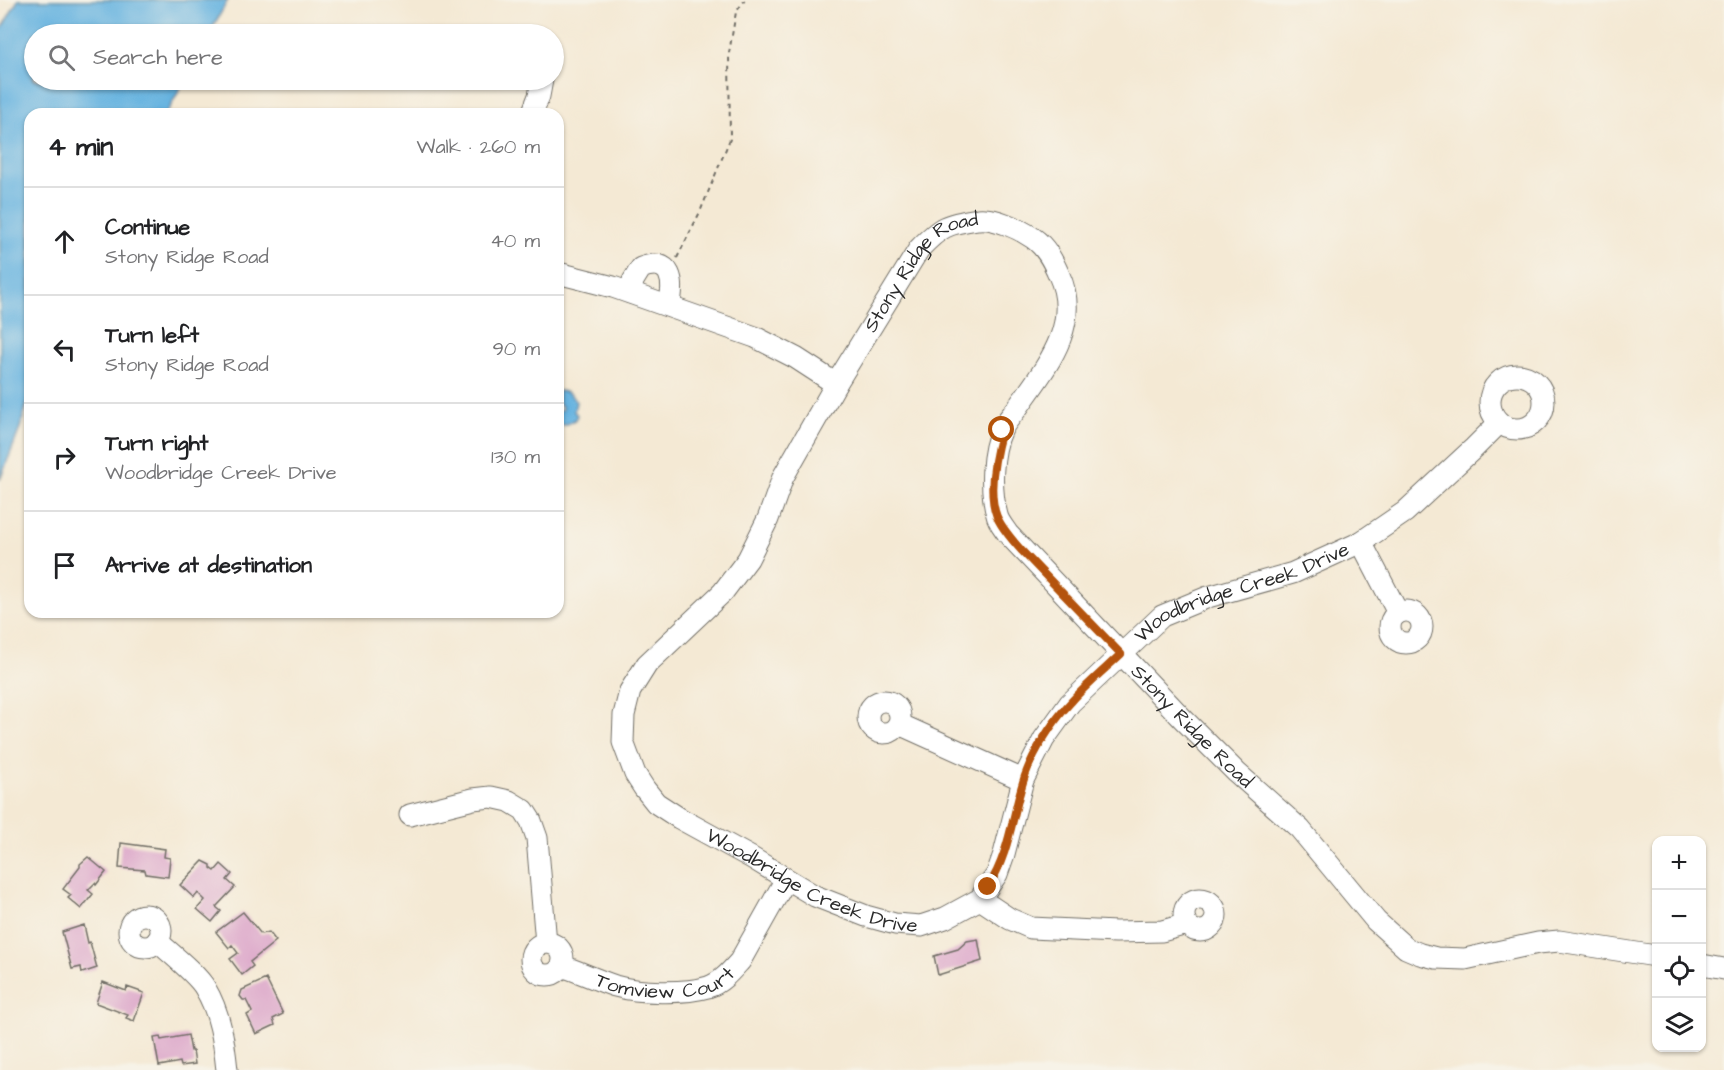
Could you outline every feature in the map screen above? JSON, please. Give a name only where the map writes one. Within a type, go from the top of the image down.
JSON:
[{"type":"street","points":[[534,108],[540,90]]},
{"type":"street","name":"Stony Ridge Road","points":[[836,384],[913,258],[936,232],[954,223],[983,219],[1016,228],[1038,241],[1047,252],[1063,283],[1067,299],[1067,313],[1060,340],[1053,355],[1002,430],[996,450],[993,474],[993,495],[997,517],[1022,551],[1236,772],[1300,829],[1376,921],[1406,948],[1436,958],[1465,959],[1538,942],[1559,941],[1652,955]]},
{"type":"street","points":[[631,293],[633,281],[641,268],[652,264],[664,266],[672,286],[669,306]]},
{"type":"street","points":[[564,275],[631,293],[755,337],[796,358],[836,384]]},
{"type":"street","name":"Woodbridge Creek Drive","points":[[836,384],[783,477],[768,519],[748,559],[723,592],[647,664],[630,691],[624,715],[623,742],[635,774],[644,788],[656,802],[679,818],[814,896],[866,916],[895,924],[921,926],[945,918],[980,900],[997,874],[1023,780],[1044,739],[1070,703],[1162,616],[1208,597],[1293,573],[1361,542],[1405,512],[1499,423]]},
{"type":"street","points":[[1361,542],[1398,613]]},
{"type":"street","points":[[899,724],[1023,780]]},
{"type":"street","name":"Tomview Court","points":[[411,815],[491,797],[509,801],[524,810],[537,838],[546,943],[533,952],[532,963],[534,968],[543,975],[558,972],[562,966],[616,986],[661,992],[709,987],[740,961],[786,879]]},
{"type":"street","points":[[980,900],[1010,919],[1031,928],[1127,932],[1162,931],[1186,924]]},
{"type":"street","points":[[157,941],[204,986],[216,1011],[223,1035],[227,1070]]},
{"type":"street","points":[[1706,966],[1724,969]]},
{"type":"path","points":[[669,274],[700,213],[730,139],[729,53],[736,12],[745,0]]},
{"type":"water","points":[[18,0],[228,0],[215,24],[24,24],[24,90],[179,90],[169,108],[24,108],[24,414],[0,480],[0,31]]},
{"type":"water","points":[[564,392],[576,402],[574,411],[577,415],[575,420],[565,425]]},
{"type":"building","points":[[121,843],[165,849],[164,857],[170,858],[168,877],[146,874],[145,870],[119,868]]},
{"type":"building","points":[[88,857],[106,872],[96,885],[95,883],[88,890],[93,894],[81,909],[68,898],[71,895],[63,889],[80,864]]},
{"type":"building","points":[[203,861],[211,865],[215,871],[221,864],[232,874],[227,880],[235,887],[216,907],[221,911],[212,922],[197,909],[205,900],[198,893],[194,898],[180,885]]},
{"type":"building","points":[[243,912],[261,934],[269,932],[276,941],[250,962],[253,966],[242,975],[230,959],[238,953],[232,945],[229,948],[216,932]]},
{"type":"building","points":[[84,925],[97,968],[82,973],[81,967],[72,969],[62,932]]},
{"type":"building","points":[[978,939],[982,961],[938,975],[934,956],[958,949],[967,941]]},
{"type":"building","points":[[266,979],[283,1014],[273,1019],[275,1025],[256,1034],[247,1015],[252,1012],[246,1000],[240,996],[242,990]]},
{"type":"building","points":[[103,982],[126,991],[127,987],[144,993],[134,1021],[126,1018],[128,1015],[96,1003]]},
{"type":"building","points":[[188,1035],[195,1064],[181,1066],[180,1062],[159,1066],[154,1038],[160,1037],[161,1040]]},
{"type":"route","points":[[988,887],[997,874],[1023,780],[1036,753],[1070,703],[1121,654],[1022,551],[997,517],[993,495],[993,474],[996,450],[1002,430]]}]
